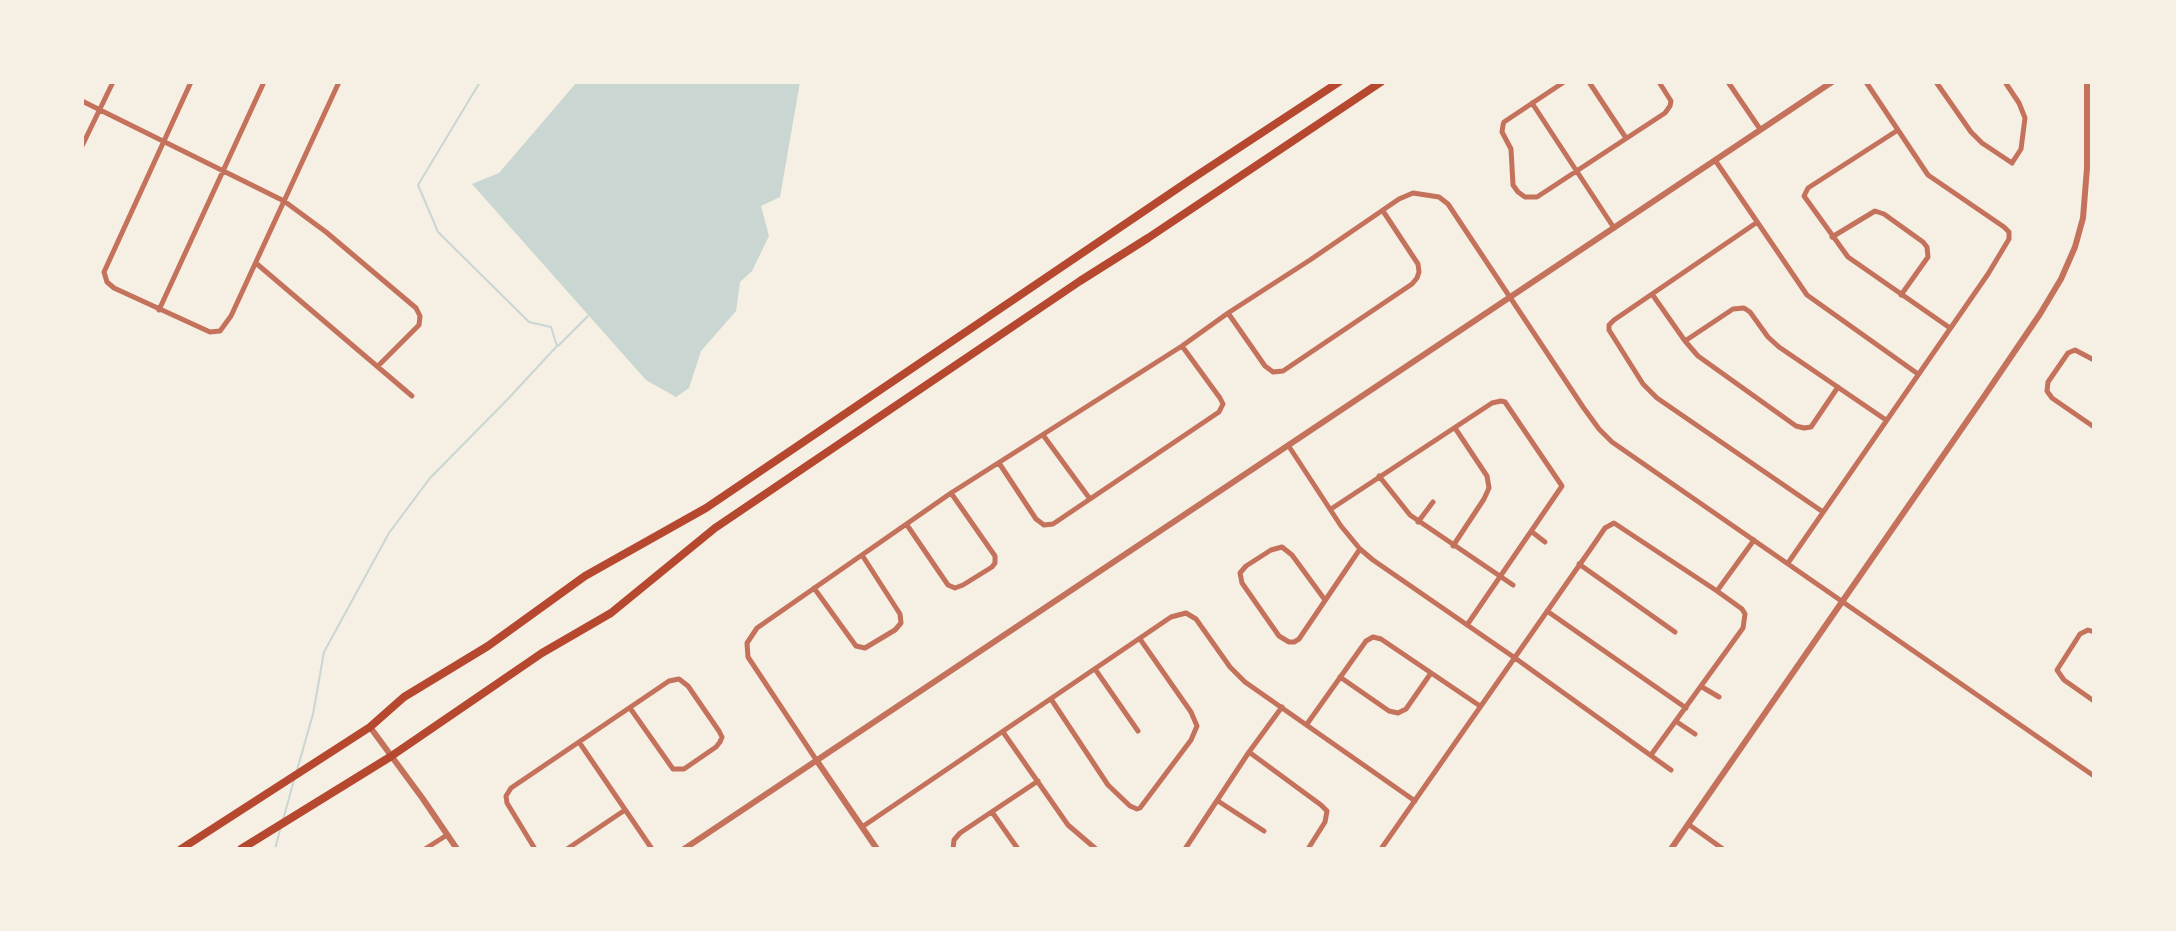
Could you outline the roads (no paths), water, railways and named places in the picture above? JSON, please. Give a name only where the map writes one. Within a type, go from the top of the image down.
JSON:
[{"type":"main road","points":[[181,849],[370,727],[404,697],[495,642],[577,581],[706,508],[1339,82]]},
{"type":"main road","points":[[241,849],[390,757],[542,653],[619,607],[715,528],[1381,82]]},
{"type":"street","points":[[82,146],[113,82]]},
{"type":"street","points":[[191,82],[104,272],[107,282],[114,288],[205,331],[220,331],[228,321],[339,82]]},
{"type":"street","points":[[159,310],[264,82]]},
{"type":"street","points":[[1564,82],[1504,122],[1502,129],[1511,149],[1512,179],[1521,196],[1534,199],[1668,110],[1671,101],[1659,82]]},
{"type":"street","points":[[1589,82],[1626,138]]},
{"type":"street","points":[[1728,82],[1760,129]]},
{"type":"street","points":[[684,849],[1832,82]]},
{"type":"street","points":[[1788,563],[2006,246],[2009,234],[2004,227],[1932,178],[1866,82]]},
{"type":"street","points":[[1936,82],[1971,132],[2012,163],[2024,139],[2025,118],[2005,82]]},
{"type":"street","points":[[1671,849],[2040,314],[2069,262],[2083,218],[2086,197],[2087,82]]},
{"type":"street","points":[[82,101],[284,201],[326,232],[419,312],[421,321],[417,328],[378,366]]},
{"type":"street","points":[[1532,103],[1614,228]]},
{"type":"street","points":[[1898,130],[1805,192],[1806,198],[1851,260],[1950,328]]},
{"type":"street","points":[[1715,160],[1810,298],[1918,374]]},
{"type":"street","points":[[877,849],[751,662],[746,648],[748,638],[757,628],[951,493],[1182,346],[1399,199],[1413,193],[1439,197],[1448,204],[1604,435],[2094,776]]},
{"type":"street","points":[[1228,313],[1265,366],[1273,372],[1283,371],[1417,278],[1418,264],[1383,211]]},
{"type":"street","points":[[1832,237],[1875,211],[1923,242],[1929,250],[1928,257],[1901,295]]},
{"type":"street","points":[[1756,223],[1614,320],[1609,325],[1611,337],[1643,384],[1657,398],[1823,512]]},
{"type":"street","points":[[257,264],[412,396]]},
{"type":"street","points":[[1652,294],[1698,356],[1796,426],[1811,427],[1838,387]]},
{"type":"street","points":[[1685,341],[1733,309],[1744,308],[1772,341],[1886,420]]},
{"type":"street","points":[[999,463],[1036,519],[1044,525],[1053,524],[1221,409],[1223,404],[1220,398],[1182,346]]},
{"type":"street","points":[[2094,360],[2075,350],[2068,353],[2048,382],[2047,391],[2052,398],[2094,427]]},
{"type":"street","points":[[1331,509],[1496,401],[1507,405],[1562,486],[1467,625]]},
{"type":"street","points":[[1453,546],[1489,488],[1487,476],[1455,428]]},
{"type":"street","points":[[1043,435],[1090,499]]},
{"type":"street","points":[[1288,445],[1341,526],[1360,549],[1671,770]]},
{"type":"street","points":[[1379,476],[1402,508],[1418,522],[1513,585]]},
{"type":"street","points":[[907,525],[951,587],[963,585],[992,567],[995,556],[951,493]]},
{"type":"street","points":[[1418,522],[1433,502]]},
{"type":"street","points":[[1381,849],[1579,564],[1605,528],[1614,523],[1742,609],[1746,620],[1702,687],[1651,755]]},
{"type":"street","points":[[1532,532],[1545,542]]},
{"type":"street","points":[[1717,591],[1754,540]]},
{"type":"street","points":[[1325,600],[1292,555],[1282,547],[1271,550],[1240,573],[1242,583],[1279,636],[1289,642],[1299,639],[1360,549]]},
{"type":"street","points":[[814,588],[856,646],[865,648],[895,630],[901,623],[900,614],[862,555]]},
{"type":"street","points":[[1579,564],[1675,632]]},
{"type":"street","points":[[1547,611],[1686,708]]},
{"type":"street","points":[[862,827],[1176,615],[1186,613],[1200,623],[1236,674],[1415,801]]},
{"type":"street","points":[[2094,632],[2088,630],[2080,634],[2057,670],[2064,680],[2094,701]]},
{"type":"street","points":[[1307,724],[1366,641],[1373,637],[1381,639],[1480,706]]},
{"type":"street","points":[[1051,699],[1108,785],[1130,806],[1140,808],[1191,740],[1197,726],[1191,712],[1140,639]]},
{"type":"street","points":[[1095,669],[1138,731]]},
{"type":"street","points":[[1340,677],[1389,711],[1398,713],[1406,709],[1431,673]]},
{"type":"street","points":[[535,849],[508,807],[506,796],[514,786],[669,681],[679,679],[688,686],[722,737],[716,747],[687,767],[673,769],[630,708]]},
{"type":"street","points":[[1702,687],[1719,697]]},
{"type":"street","points":[[1188,848],[1249,752],[1282,707]]},
{"type":"street","points":[[1677,722],[1695,734]]},
{"type":"street","points":[[370,727],[457,849]]},
{"type":"street","points":[[1003,732],[1075,834],[1096,849]]},
{"type":"street","points":[[579,742],[652,849]]},
{"type":"street","points":[[1249,752],[1327,811],[1325,822],[1308,849]]},
{"type":"street","points":[[953,849],[954,840],[960,833],[1038,781]]},
{"type":"street","points":[[1218,801],[1264,831]]},
{"type":"street","points":[[567,849],[625,810]]},
{"type":"street","points":[[992,812],[1018,849]]},
{"type":"street","points":[[1688,824],[1723,849]]},
{"type":"street","points":[[425,849],[447,835]]},
{"type":"waterway","points":[[297,770],[313,714],[324,652],[389,533],[430,478],[557,346],[551,327],[529,322],[438,232],[418,185],[480,82]]},
{"type":"waterway","points":[[558,346],[590,314]]},
{"type":"waterway","points":[[283,820],[294,780]]},
{"type":"waterway","points":[[275,849],[280,830]]}]
